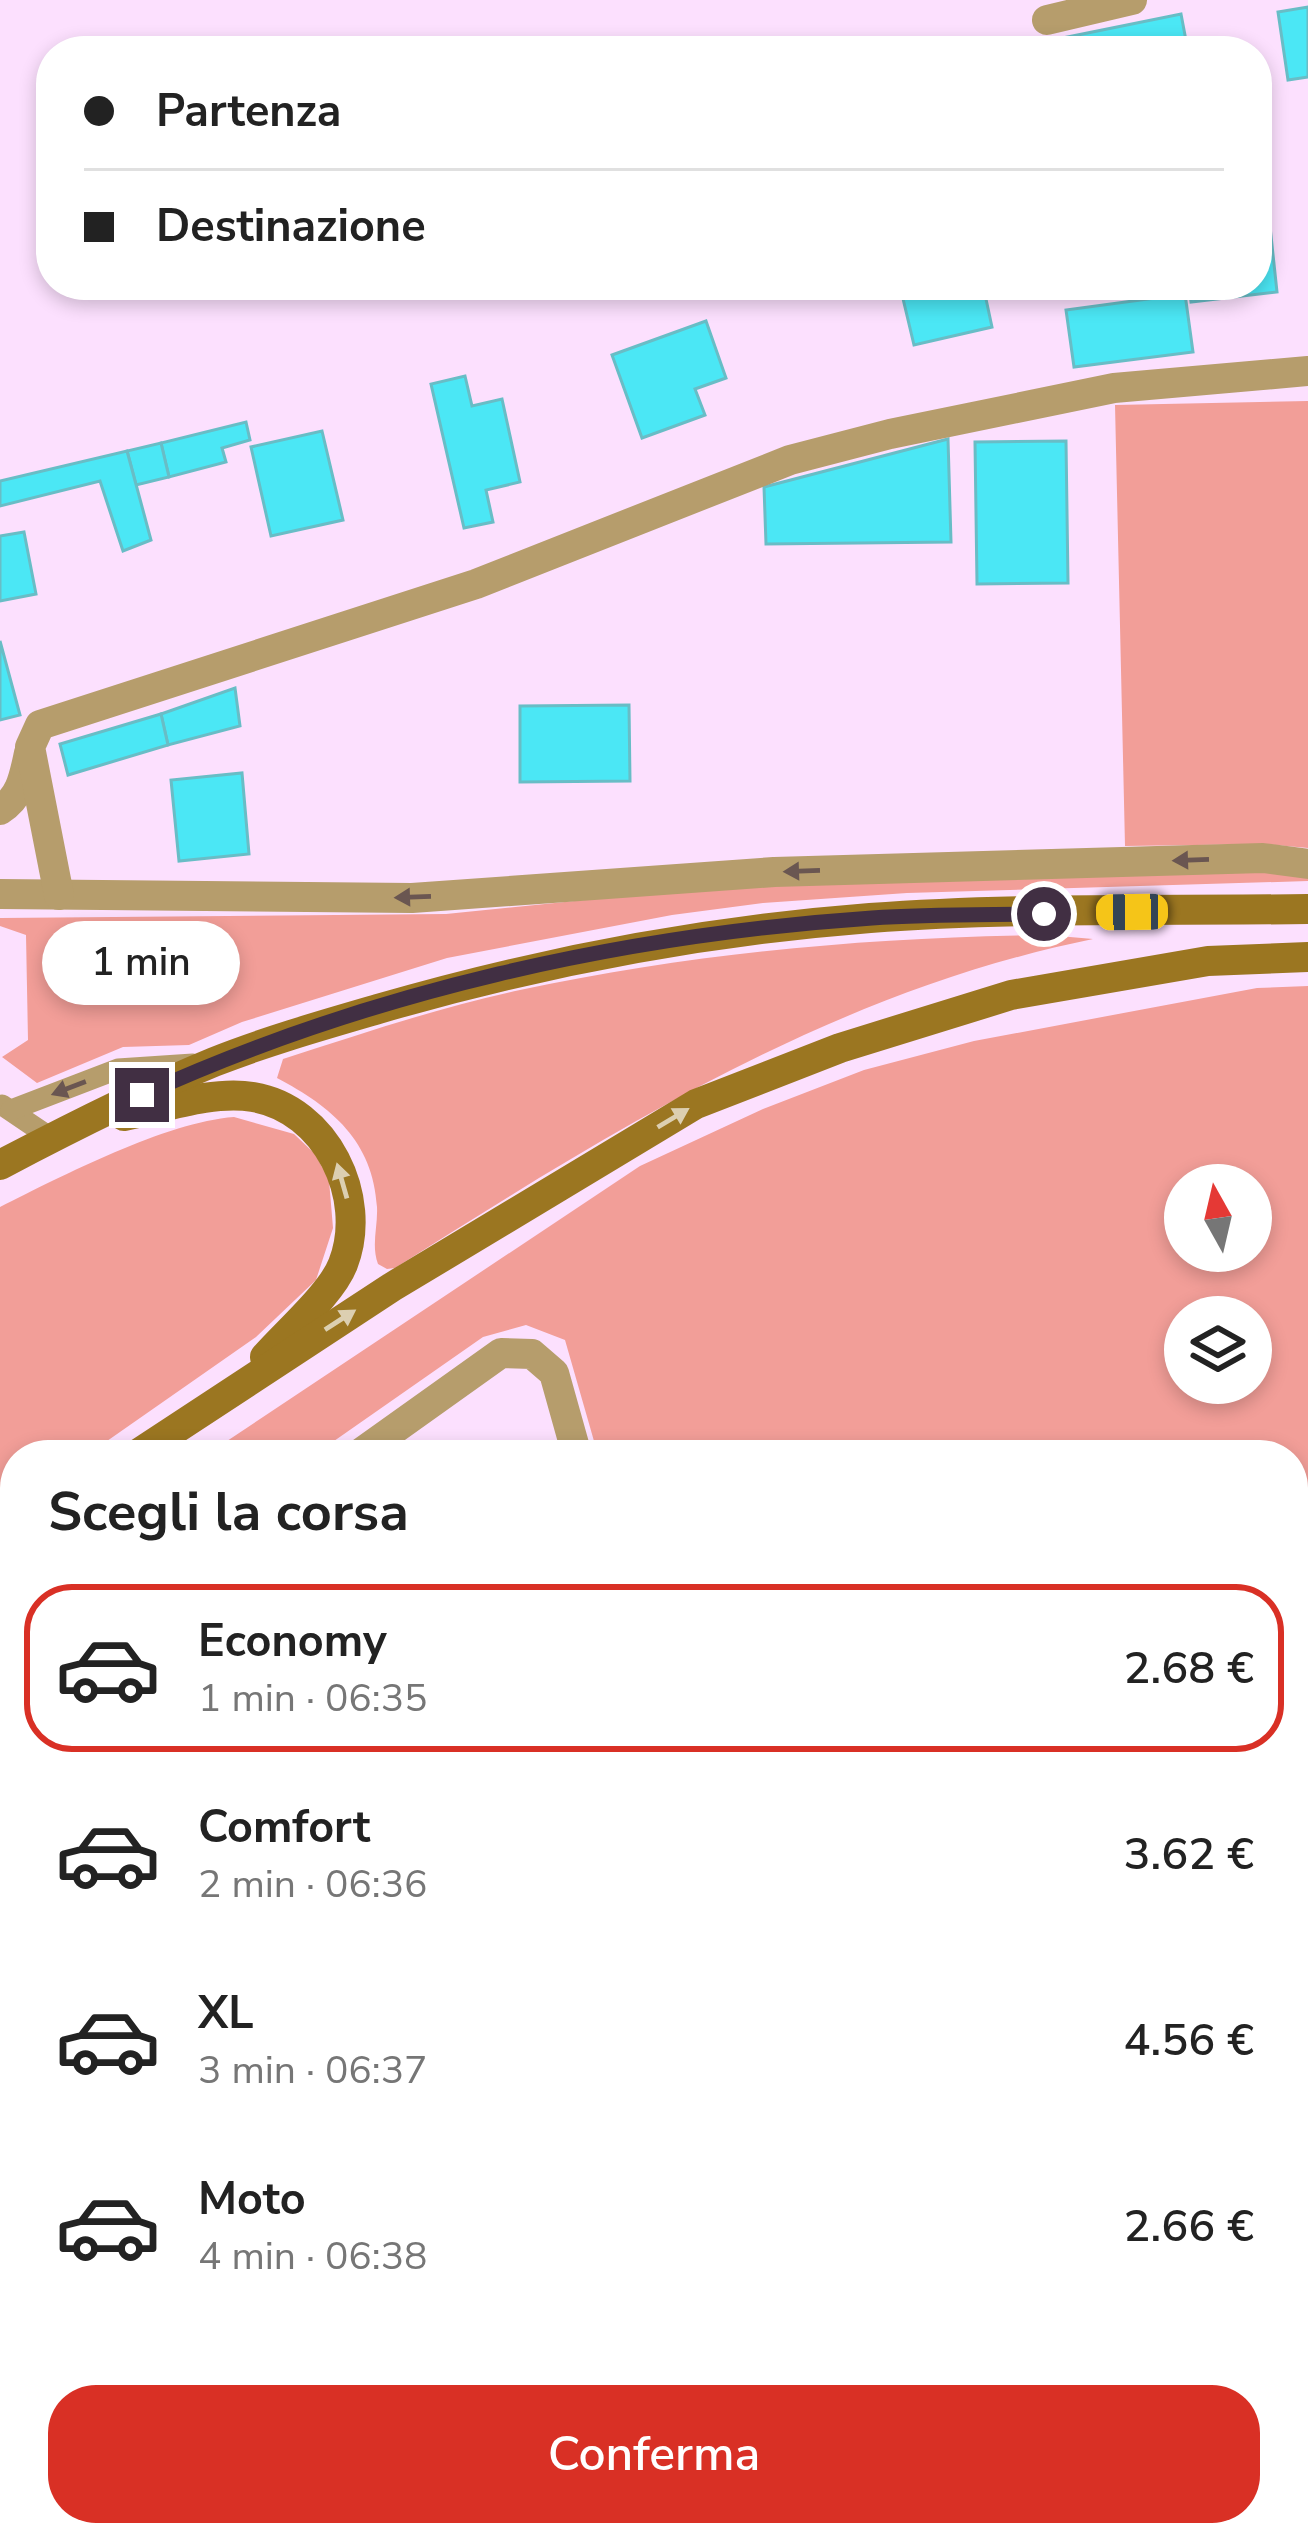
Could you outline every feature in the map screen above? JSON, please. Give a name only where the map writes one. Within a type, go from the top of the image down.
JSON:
[{"type":"main road","points":[[0,1165],[212,1063],[284,1036],[590,954],[873,918],[1308,909]]},
{"type":"main road","points":[[158,1440],[392,1287],[696,1104],[840,1048],[1011,995],[1208,961],[1308,957]]},
{"type":"main road","points":[[62,1132],[212,1099],[251,1096],[284,1107],[309,1124],[333,1152],[345,1182],[352,1227],[342,1267],[242,1384]]},
{"type":"street","points":[[1047,20],[1132,0]]},
{"type":"street","points":[[0,810],[10,804],[22,784],[40,725],[476,584],[790,460],[890,434],[1114,388],[1308,371]]},
{"type":"street","points":[[30,747],[59,895]]},
{"type":"street","points":[[0,894],[412,898],[774,872],[1263,858],[1308,864]]},
{"type":"street","points":[[379,1440],[500,1353],[532,1354],[554,1373],[573,1440]]},
{"type":"lane","points":[[5,1107],[118,1069],[212,1063]]},
{"type":"lane","points":[[5,1107],[62,1132]]},
{"type":"shaded area","points":[[1308,401],[1308,848],[1125,846],[1115,405]]},
{"type":"shaded area","points":[[1254,869],[1308,873],[1308,881],[907,893],[672,915],[447,958],[242,1022],[189,1045],[123,1047],[37,1083],[2,1057],[28,1040],[26,935],[0,926],[0,918],[446,914],[762,882]]},
{"type":"shaded area","points":[[1047,935],[1093,939],[905,993],[729,1071],[560,1165],[395,1268],[378,1264],[374,1184],[358,1145],[332,1114],[277,1078],[283,1059],[460,1004],[585,977],[782,949]]},
{"type":"shaded area","points":[[1308,986],[1308,1440],[594,1440],[565,1340],[526,1325],[483,1337],[335,1440],[229,1440],[640,1166],[763,1109],[864,1070],[974,1041],[1257,988]]},
{"type":"shaded area","points":[[234,1117],[294,1134],[315,1154],[329,1180],[333,1228],[316,1280],[256,1337],[108,1440],[0,1440],[0,1207],[83,1166],[207,1121]]},
{"type":"building","points":[[1308,7],[1308,77],[1288,80],[1278,12]]},
{"type":"building","points":[[1181,14],[1185,36],[1073,36]]},
{"type":"building","points":[[1272,245],[1277,292],[1272,293]]},
{"type":"building","points":[[903,300],[986,300],[992,327],[914,345]]},
{"type":"building","points":[[1140,300],[1186,300],[1193,352],[1074,367],[1066,310]]},
{"type":"building","points":[[706,321],[726,378],[695,389],[705,415],[642,438],[612,355]]},
{"type":"building","points":[[465,376],[472,406],[502,399],[520,482],[486,490],[493,522],[464,528],[431,384]]},
{"type":"building","points":[[246,422],[250,440],[222,448],[226,462],[169,477],[161,443]]},
{"type":"building","points":[[322,431],[343,520],[271,536],[251,447]]},
{"type":"building","points":[[948,439],[951,542],[766,544],[764,487]]},
{"type":"building","points":[[1066,441],[1068,583],[977,584],[975,442]]},
{"type":"building","points":[[161,443],[169,477],[136,485],[127,451]]},
{"type":"building","points":[[127,451],[151,540],[123,551],[100,481],[0,506],[0,481]]},
{"type":"building","points":[[24,532],[36,594],[0,601],[0,536]]},
{"type":"building","points":[[0,641],[20,715],[0,720]]},
{"type":"building","points":[[235,688],[240,726],[168,745],[161,714]]},
{"type":"building","points":[[629,705],[630,781],[520,782],[520,706]]},
{"type":"building","points":[[161,714],[168,745],[68,775],[60,744]]},
{"type":"building","points":[[242,773],[249,854],[179,861],[171,780]]},
{"type":"route","points":[[142,1095],[284,1036],[590,954],[873,918],[1044,914]]}]
